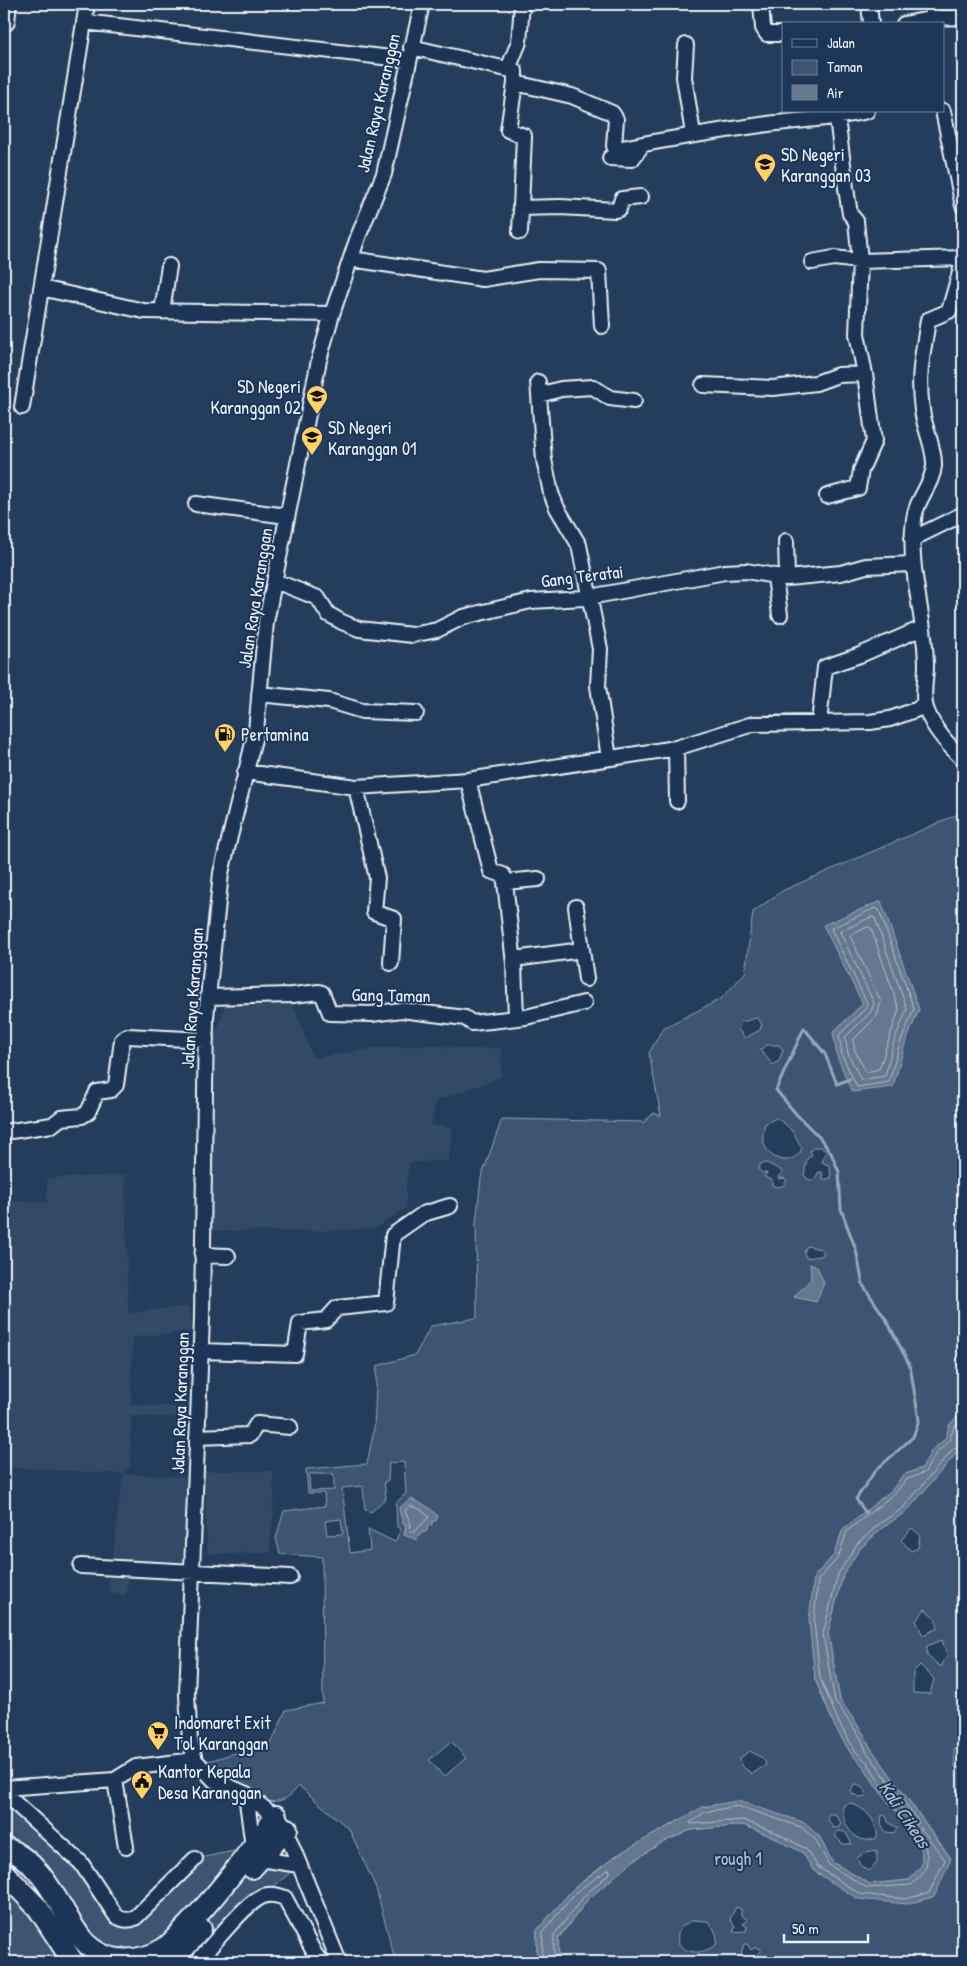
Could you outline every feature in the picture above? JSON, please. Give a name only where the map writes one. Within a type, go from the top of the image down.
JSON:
[{"type":"highway","points":[[4,20],[6,4]]},
{"type":"highway","points":[[172,1962],[282,1822]]},
{"type":"highway","points":[[4,1847],[14,1851],[44,1876],[79,1935],[89,1947],[109,1959],[122,1961],[154,1954],[165,1948],[256,1853]]},
{"type":"highway","points":[[4,1873],[38,1908],[73,1962]]},
{"type":"highway","points":[[4,1890],[18,1902],[43,1933],[61,1962]]},
{"type":"street","points":[[22,407],[87,4]]},
{"type":"street","name":"Jalan Raya Karanggan","points":[[195,1760],[190,1741],[188,1695],[201,1350],[206,1040],[208,997],[221,873],[256,731],[264,641],[287,516],[320,360],[332,314],[350,259],[384,174],[409,53],[422,4]]},
{"type":"street","points":[[508,70],[519,42],[522,4]]},
{"type":"street","points":[[761,4],[763,28],[767,34],[782,34]]},
{"type":"street","points":[[869,4],[871,22]]},
{"type":"street","points":[[931,4],[935,21],[963,16],[961,4]]},
{"type":"street","points":[[84,22],[409,53],[516,71],[508,130],[524,136],[520,232]]},
{"type":"street","points":[[686,45],[684,77],[693,134]]},
{"type":"street","points":[[515,82],[572,96],[612,112],[616,119],[615,148],[693,134],[837,118],[863,112]]},
{"type":"street","points":[[943,112],[958,152],[963,206]]},
{"type":"street","points":[[828,496],[858,488],[861,470],[874,442],[857,334],[860,261],[856,220],[850,214],[837,118]]},
{"type":"street","points":[[610,158],[632,159],[643,144]]},
{"type":"street","points":[[520,208],[616,210],[619,208],[621,199],[641,197]]},
{"type":"street","points":[[812,262],[834,258],[860,261],[963,260],[948,311],[928,320],[926,340],[920,358],[918,380],[922,410],[934,463],[930,485],[917,506],[912,539],[912,564],[926,666],[924,703],[926,711],[937,730],[949,747],[963,759]]},
{"type":"street","points":[[350,259],[483,279],[539,270],[599,272],[602,326]]},
{"type":"street","points":[[162,311],[169,266]]},
{"type":"street","points":[[41,288],[138,310],[332,314]]},
{"type":"street","points":[[704,385],[772,388],[816,383],[838,375],[864,374]]},
{"type":"street","points":[[609,758],[598,686],[601,656],[590,597],[579,545],[557,508],[551,493],[544,460],[538,389],[593,387],[610,398],[634,401]]},
{"type":"street","points":[[196,504],[287,516]]},
{"type":"street","points":[[912,539],[963,514]]},
{"type":"street","points":[[780,615],[781,577],[786,541]]},
{"type":"street","name":"Gang Teratai","points":[[275,581],[318,598],[328,614],[359,629],[388,634],[412,635],[437,630],[463,617],[530,601],[570,600],[726,572],[746,571],[781,577],[841,573],[866,566],[912,564]]},
{"type":"street","points":[[819,723],[826,666],[860,655],[922,628]]},
{"type":"street","points":[[259,694],[329,701],[362,711],[416,713]]},
{"type":"street","points":[[245,772],[356,787],[468,780],[676,748],[753,724],[870,722],[890,719],[918,709],[924,703]]},
{"type":"street","points":[[676,748],[677,801]]},
{"type":"street","points":[[468,780],[491,870],[503,875],[505,882],[514,959],[516,1017]]},
{"type":"street","points":[[356,787],[377,878],[374,912],[394,920],[391,962]]},
{"type":"street","points":[[505,882],[538,879]]},
{"type":"street","points":[[576,907],[586,980]]},
{"type":"street","points":[[514,959],[582,950]]},
{"type":"street","name":"Gang Taman","points":[[208,997],[293,995],[319,992],[322,993],[327,1010],[334,1013],[372,1014],[407,1010],[465,1018],[472,1024],[584,1003]]},
{"type":"street","points":[[4,1132],[52,1124],[61,1118],[82,1116],[88,1112],[94,1094],[102,1090],[114,1089],[122,1040],[127,1036],[206,1040]]},
{"type":"street","points":[[201,1350],[295,1354],[300,1323],[326,1320],[336,1308],[386,1304],[393,1235],[421,1215],[450,1206]]},
{"type":"street","points":[[202,1255],[228,1256]]},
{"type":"street","points":[[197,1437],[250,1435],[257,1424],[290,1427]]},
{"type":"street","points":[[82,1566],[290,1577]]},
{"type":"street","points":[[4,1788],[115,1780],[136,1767],[195,1760],[214,1780],[246,1794],[282,1822],[339,1962]]},
{"type":"street","points":[[115,1780],[126,1847]]},
{"type":"street","points":[[4,1793],[81,1863],[116,1916],[121,1919],[128,1921],[135,1918],[195,1859]]},
{"type":"street","points":[[246,1794],[256,1853],[299,1865]]},
{"type":"street","points":[[197,1962],[241,1914],[262,1896],[276,1894],[285,1898],[316,1956],[323,1962]]},
{"type":"shaded area","points":[[291,999],[313,1058],[378,1048],[431,1045],[467,1049],[501,1048],[502,1077],[436,1101],[431,1125],[452,1128],[448,1161],[410,1162],[406,1183],[406,1208],[375,1228],[320,1231],[213,1231],[211,1065],[213,1036],[219,1026],[225,1003]]},
{"type":"shaded area","points":[[125,1175],[128,1313],[190,1306],[192,1331],[132,1337],[131,1404],[188,1408],[189,1418],[131,1416],[130,1466],[123,1474],[4,1467],[4,1201],[47,1202],[47,1178]]},
{"type":"shaded area","points":[[205,1471],[273,1471],[274,1501],[270,1553],[207,1554]]},
{"type":"shaded area","points":[[123,1474],[188,1477],[187,1526],[183,1570],[131,1569],[126,1595],[108,1593]]},
{"type":"green space","points":[[963,812],[963,1412],[950,1424],[945,1439],[932,1450],[922,1468],[903,1475],[892,1490],[843,1529],[834,1555],[814,1577],[815,1679],[835,1727],[852,1755],[864,1767],[878,1789],[914,1833],[922,1854],[922,1865],[909,1880],[870,1884],[832,1862],[819,1836],[738,1801],[703,1807],[617,1855],[573,1889],[537,1930],[537,1962],[408,1962],[394,1956],[376,1888],[349,1829],[299,1786],[284,1799],[264,1800],[242,1791],[205,1762],[272,1742],[286,1710],[323,1703],[322,1557],[280,1554],[276,1538],[284,1511],[325,1506],[324,1493],[308,1493],[306,1469],[367,1464],[374,1429],[377,1366],[415,1355],[431,1326],[477,1318],[476,1223],[481,1178],[502,1119],[644,1122],[654,1113],[661,1116],[649,1053],[663,1028],[721,999],[745,973],[753,912],[782,891]],"holes":[[[824,926],[919,1009],[905,1044],[833,1032],[863,1004]],[[757,1018],[762,1024],[760,1030],[745,1038],[738,1029],[741,1022]],[[767,1045],[779,1045],[783,1050],[779,1061],[773,1065],[760,1050]],[[776,1118],[792,1131],[802,1149],[792,1159],[780,1159],[769,1153],[765,1147],[763,1137],[765,1124]],[[814,1147],[821,1147],[826,1151],[822,1162],[830,1166],[831,1178],[823,1180],[822,1172],[819,1172],[814,1180],[809,1180],[804,1175],[807,1159],[812,1155],[810,1151]],[[767,1163],[782,1171],[782,1174],[778,1177],[779,1179],[784,1178],[787,1181],[783,1186],[777,1187],[772,1185],[772,1180],[764,1177],[767,1173],[762,1173],[758,1169],[761,1164]],[[807,1246],[821,1249],[824,1253],[821,1256],[806,1258],[804,1252]],[[404,1462],[406,1493],[396,1503],[397,1527],[401,1529],[395,1542],[368,1529],[370,1550],[350,1553],[342,1488],[363,1486],[365,1510],[371,1512],[386,1498],[384,1482],[388,1480],[389,1463]],[[309,1474],[334,1474],[334,1490],[310,1491]],[[425,1507],[431,1511],[418,1535],[404,1535],[406,1525],[403,1524],[399,1508]],[[341,1519],[343,1534],[327,1535],[325,1521]],[[451,1741],[466,1758],[444,1777],[429,1760]],[[750,1751],[764,1759],[766,1765],[752,1774],[743,1767],[740,1758]],[[858,1784],[866,1792],[865,1797],[862,1798],[851,1793],[853,1785]],[[849,1803],[855,1805],[865,1811],[873,1821],[877,1838],[869,1840],[856,1837],[847,1827],[843,1806]],[[829,1814],[835,1814],[841,1823],[839,1827],[833,1828],[827,1818]],[[882,1815],[886,1816],[888,1822],[897,1828],[894,1833],[886,1832],[881,1824]],[[836,1832],[846,1833],[852,1844],[843,1844],[836,1837]],[[877,1850],[877,1863],[868,1871],[860,1865],[857,1858],[866,1852]]]},
{"type":"green space","name":"rough 1","points":[[963,1448],[963,1747],[954,1750],[955,1767],[963,1770],[963,1785],[958,1791],[960,1820],[963,1825],[963,1962],[763,1962],[760,1958],[754,1958],[761,1950],[756,1947],[751,1950],[747,1944],[744,1944],[741,1955],[746,1959],[745,1962],[699,1962],[693,1957],[685,1957],[682,1962],[559,1962],[558,1939],[589,1898],[633,1861],[661,1843],[691,1830],[743,1825],[775,1838],[803,1853],[814,1871],[906,1904],[951,1858],[870,1747],[865,1736],[840,1700],[828,1633],[843,1575],[855,1554],[882,1528],[907,1511],[958,1451]],"holes":[[[912,1528],[920,1535],[918,1548],[911,1551],[901,1540]],[[925,1609],[935,1618],[938,1628],[923,1635],[916,1621]],[[942,1640],[947,1655],[941,1667],[927,1656],[927,1646]],[[920,1665],[934,1679],[930,1694],[913,1693],[913,1672]],[[736,1907],[741,1909],[741,1915],[748,1920],[743,1924],[747,1926],[746,1931],[733,1932],[735,1926],[730,1919]],[[694,1920],[708,1921],[714,1929],[716,1945],[701,1952],[692,1952],[683,1948],[678,1944],[678,1935],[680,1929]]]},
{"type":"green space","points":[[4,1793],[26,1812],[127,1921],[195,1859],[253,1847],[178,1955],[260,1859],[299,1865],[234,1920],[197,1962],[73,1962],[4,1873]]},
{"type":"green space","points":[[4,1890],[35,1924],[61,1962],[4,1962]]},
{"type":"water","points":[[881,901],[919,1009],[905,1044],[893,1087],[852,1092],[837,1056],[833,1032],[863,1004],[823,925]]},
{"type":"water","points":[[810,1264],[817,1267],[824,1283],[816,1302],[794,1297],[811,1279]]},
{"type":"water","name":"Kali Cikeas","points":[[963,1412],[963,1448],[958,1451],[907,1511],[882,1528],[861,1547],[843,1575],[828,1633],[840,1700],[865,1736],[870,1747],[951,1859],[934,1897],[906,1904],[858,1899],[814,1871],[803,1853],[775,1838],[743,1825],[691,1830],[661,1843],[633,1861],[589,1898],[558,1938],[559,1962],[537,1962],[537,1930],[573,1889],[617,1855],[703,1807],[738,1801],[803,1822],[819,1836],[832,1862],[870,1884],[909,1880],[922,1865],[922,1854],[914,1833],[878,1789],[864,1767],[852,1755],[835,1727],[815,1679],[809,1621],[814,1577],[834,1555],[843,1529],[892,1490],[903,1475],[922,1468],[932,1450],[945,1439],[950,1424]]},
{"type":"water","points":[[411,1499],[428,1507],[438,1516],[436,1521],[432,1521],[432,1525],[428,1525],[427,1531],[418,1535],[417,1540],[404,1535],[406,1525],[403,1524],[399,1508]]},
{"type":"water","points":[[963,1785],[963,1825],[960,1820],[958,1790]]},
{"type":"waterway","points":[[850,1079],[837,1084],[825,1054],[804,1028],[776,1090],[820,1138],[831,1153],[839,1172],[841,1209],[856,1250],[863,1285],[887,1321],[910,1366],[919,1420],[913,1437],[875,1471],[856,1499],[866,1513]]},
{"type":"place","name":"SD Negeri Karanggan 03","points":[[765,183]]},
{"type":"place","name":"SD Negeri Karanggan 02","points":[[317,415]]},
{"type":"place","name":"SD Negeri Karanggan 01","points":[[312,456]]},
{"type":"place","name":"Pertamina","points":[[225,753]]},
{"type":"place","name":"Indomaret Exit Tol Karanggan","points":[[158,1751]]},
{"type":"place","name":"Kantor Kepala Desa Karanggan","points":[[142,1800]]}]
